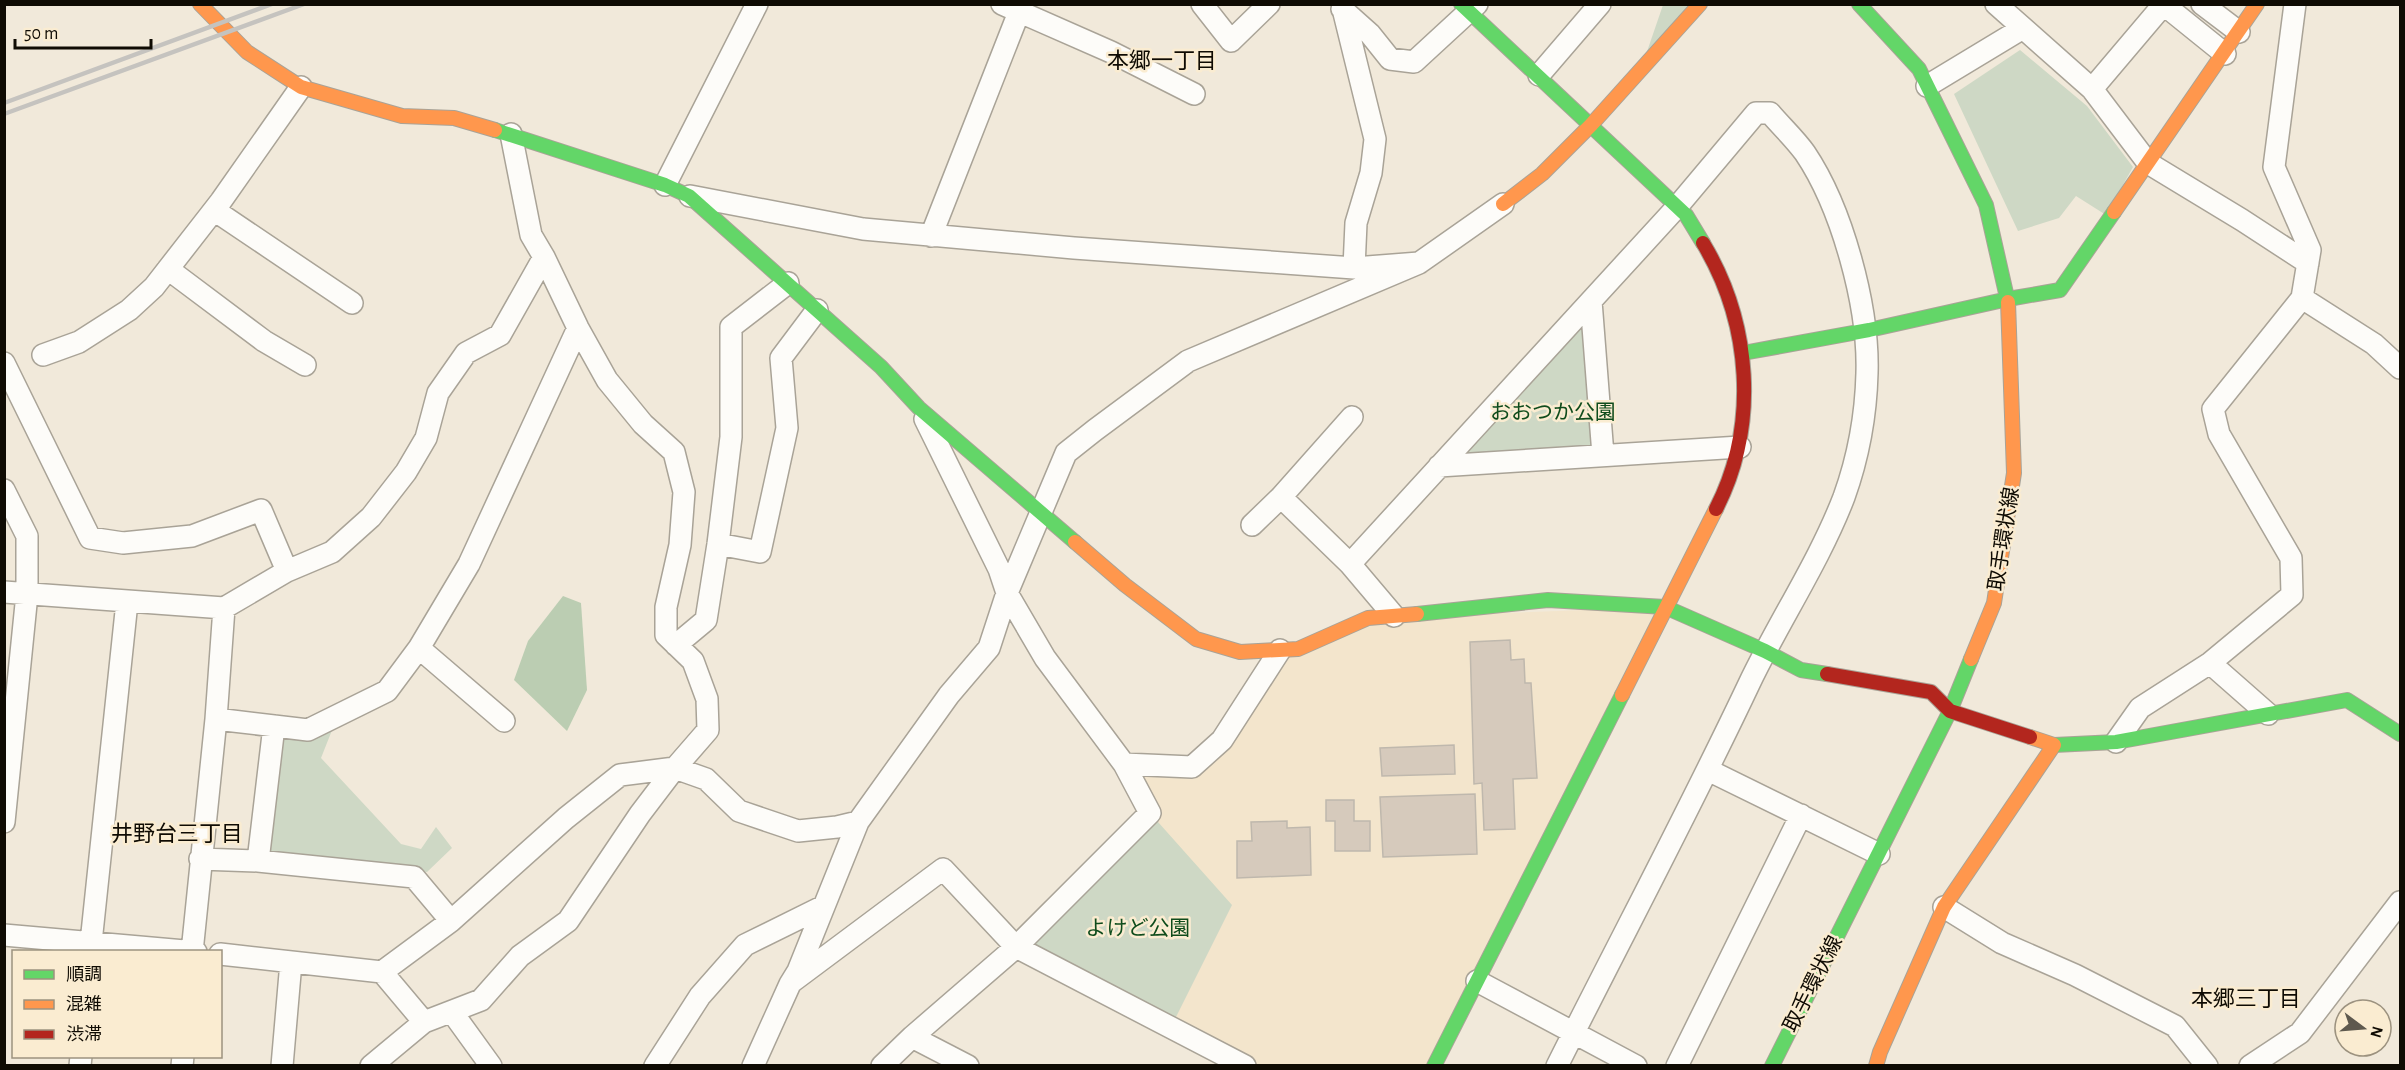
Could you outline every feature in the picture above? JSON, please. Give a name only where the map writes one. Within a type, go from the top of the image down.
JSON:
[{"type":"street","points":[[200,4],[247,52],[301,87],[402,116],[454,118],[664,185],[689,196],[862,229],[931,236],[1354,268],[1419,263]]},
{"type":"street","points":[[664,185],[758,4]]},
{"type":"street","points":[[1202,4],[1231,40],[1269,4]]},
{"type":"street","points":[[1539,75],[1600,4]]},
{"type":"street","points":[[753,1065],[798,971],[858,822],[949,695],[988,648],[1007,593],[1066,453],[1188,361],[1419,263],[1503,204],[1542,174],[1591,124],[1700,4]]},
{"type":"street","name":"取手環状線","points":[[1772,1065],[1950,711],[1994,603],[2014,473],[2008,299],[1986,205],[1918,69],[1859,4]]},
{"type":"street","points":[[1996,4],[2092,89],[2148,163],[2308,263]]},
{"type":"street","points":[[2202,4],[2239,32]]},
{"type":"street","points":[[1743,353],[2061,290],[2257,4]]},
{"type":"street","points":[[2116,742],[2140,708],[2210,663],[2292,595],[2291,558],[2219,434],[2212,409],[2302,298],[2310,250],[2274,167],[2295,4]]},
{"type":"street","points":[[2092,89],[2164,5],[2224,54]]},
{"type":"street","points":[[1340,7],[1370,34],[1390,59],[1414,62],[1469,7],[1686,215],[1710,255],[1729,298],[1743,353],[1744,397],[1740,447],[1720,502],[1434,1065]]},
{"type":"street","points":[[1340,7],[1375,139],[1371,173],[1356,223],[1354,268]]},
{"type":"street","points":[[931,236],[1010,8],[1111,52],[1194,94]]},
{"type":"street","points":[[1927,86],[2023,28]]},
{"type":"street","points":[[43,355],[79,342],[129,310],[154,287],[214,210],[301,87]]},
{"type":"street","points":[[1350,564],[1677,207],[1756,113],[1770,113],[1804,152],[1833,204],[1856,280],[1868,371],[1864,422],[1844,496],[1804,581],[1765,651],[1708,770],[1557,1065]]},
{"type":"street","points":[[371,1065],[424,1023],[482,1000],[520,956],[568,921],[640,814],[708,730],[707,699],[693,662],[666,634],[666,607],[680,545],[684,492],[674,452],[643,424],[607,380],[578,328],[531,235],[511,135]]},
{"type":"street","points":[[689,196],[881,367],[920,408],[1041,510],[1125,585],[1196,639],[1240,652],[1298,649],[1368,618],[1548,600],[1665,607],[1765,651],[1801,670],[1931,692],[1950,711],[2054,745],[2116,742],[2347,700],[2400,734]]},
{"type":"street","points":[[214,210],[352,303]]},
{"type":"street","points":[[4,592],[224,608],[287,571],[332,552],[370,517],[406,472],[426,438],[438,393],[466,353],[500,335],[544,257]]},
{"type":"street","points":[[168,269],[264,341],[305,365]]},
{"type":"street","points":[[676,645],[705,620],[718,544],[731,437],[731,327],[788,283]]},
{"type":"street","points":[[2302,298],[2374,344],[2400,368]]},
{"type":"street","points":[[1592,301],[1604,455]]},
{"type":"street","points":[[718,544],[760,552],[787,428],[781,358],[818,310]]},
{"type":"street","points":[[216,719],[308,730],[387,691],[419,648],[470,564],[578,328]]},
{"type":"street","points":[[4,363],[90,538],[123,543],[192,536],[261,510],[287,571]]},
{"type":"street","points":[[882,1065],[1016,947],[1150,813],[1124,764],[1046,658],[1007,593],[999,569],[920,408]]},
{"type":"street","points":[[1252,525],[1281,497],[1352,417]]},
{"type":"street","points":[[1439,466],[1740,447]]},
{"type":"street","points":[[4,490],[27,536],[27,594],[4,822]]},
{"type":"street","points":[[1281,497],[1350,564],[1394,616]]},
{"type":"street","points":[[91,947],[127,602]]},
{"type":"street","points":[[193,950],[200,859],[216,719],[224,608]]},
{"type":"street","points":[[419,648],[504,722]]},
{"type":"street","points":[[1124,764],[1192,767],[1222,740],[1280,650]]},
{"type":"street","points":[[2210,663],[2268,714]]},
{"type":"street","points":[[258,861],[274,726]]},
{"type":"street","points":[[1876,1065],[1944,907],[2054,745]]},
{"type":"street","points":[[222,954],[382,972],[451,921],[566,818],[621,775],[675,768],[706,779],[739,811],[798,831],[837,827],[858,822]]},
{"type":"street","points":[[1708,770],[1879,854]]},
{"type":"street","points":[[1677,1065],[1802,816]]},
{"type":"street","points":[[200,859],[258,861],[414,877],[451,921]]},
{"type":"street","points":[[790,984],[944,870],[1016,947],[1245,1065]]},
{"type":"street","points":[[2250,1065],[2300,1033],[2400,902]]},
{"type":"street","points":[[656,1065],[700,996],[745,945],[824,906]]},
{"type":"street","points":[[1944,907],[2002,943],[2075,975],[2175,1026],[2207,1065]]},
{"type":"street","points":[[4,935],[91,947],[168,950]]},
{"type":"street","points":[[282,1065],[291,962]]},
{"type":"street","points":[[382,972],[424,1023]]},
{"type":"street","points":[[1477,981],[1573,1034],[1636,1065]]},
{"type":"street","points":[[452,1012],[491,1065]]},
{"type":"street","points":[[912,1037],[968,1065]]},
{"type":"shaded area","points":[[1665,607],[1434,1065],[1245,1065],[1171,1027],[1150,813],[1124,764],[1192,767],[1280,650],[1368,618]]},
{"type":"green space","points":[[1663,5],[1700,5],[1641,69]]},
{"type":"green space","points":[[2020,50],[2087,106],[2133,167],[2106,215],[2076,196],[2059,218],[2018,231],[1954,94]]},
{"type":"green space","name":"おおつか公園","points":[[1591,301],[1603,455],[1439,466]]},
{"type":"green space","points":[[563,596],[581,603],[587,690],[567,731],[514,680],[528,641]]},
{"type":"green space","points":[[344,700],[321,758],[401,844],[421,849],[436,827],[452,848],[427,872],[267,854],[284,734]]},
{"type":"green space","name":"よけど公園","points":[[1150,813],[1232,905],[1171,1027],[1016,947]]},
{"type":"building","points":[[1510,640],[1511,660],[1524,659],[1525,683],[1531,683],[1537,778],[1513,779],[1515,829],[1484,830],[1482,783],[1474,784],[1470,642]]},
{"type":"building","points":[[1454,745],[1455,774],[1382,776],[1380,748]]},
{"type":"building","points":[[1475,794],[1477,854],[1383,857],[1380,797]]},
{"type":"building","points":[[1326,800],[1354,800],[1354,821],[1370,821],[1370,851],[1335,851],[1335,821],[1326,821]]},
{"type":"building","points":[[1287,821],[1287,828],[1310,827],[1311,875],[1237,878],[1237,841],[1252,841],[1251,822]]},
{"type":"railway","points":[[4,103],[272,4]]},
{"type":"railway","points":[[4,114],[304,4]]},
{"type":"traffic: fast","points":[[1461,4],[1686,215],[1703,243]]},
{"type":"traffic: fast","points":[[1859,4],[1919,69],[1986,205],[2008,302]]},
{"type":"traffic: fast","points":[[495,130],[665,185],[689,196],[881,367],[919,408],[1075,542]]},
{"type":"traffic: fast","points":[[1743,353],[1869,330],[2008,299],[2060,290],[2114,212]]},
{"type":"traffic: fast","points":[[1417,614],[1548,600],[1665,607],[1765,651],[1801,670],[1827,674]]},
{"type":"traffic: fast","points":[[1772,1066],[1950,711],[1971,659]]},
{"type":"traffic: fast","points":[[1434,1066],[1622,695]]},
{"type":"traffic: fast","points":[[2054,745],[2116,742],[2347,700],[2400,734]]},
{"type":"traffic: slow","points":[[200,4],[247,52],[301,87],[402,116],[454,118],[495,130]]},
{"type":"traffic: slow","points":[[1503,204],[1542,174],[1591,125],[1700,4]]},
{"type":"traffic: slow","points":[[2114,212],[2257,4]]},
{"type":"traffic: slow","points":[[1971,659],[1994,603],[2014,473],[2008,302]]},
{"type":"traffic: slow","points":[[1622,695],[1716,509]]},
{"type":"traffic: slow","points":[[1075,542],[1125,585],[1196,639],[1240,652],[1298,649],[1368,618],[1417,614]]},
{"type":"traffic: slow","points":[[1876,1066],[1880,1052],[1944,907],[2054,745],[2030,737]]},
{"type":"traffic: jam","points":[[1703,243],[1719,274],[1731,306],[1740,340],[1744,374],[1739,443],[1730,477],[1716,509]]},
{"type":"traffic: jam","points":[[1827,674],[1931,692],[1950,711],[2030,737]]},
{"type":"district","name":"本郷一丁目","points":[[1162,61]]},
{"type":"district","name":"井野台三丁目","points":[[177,834]]},
{"type":"district","name":"本郷三丁目","points":[[2246,999]]}]
